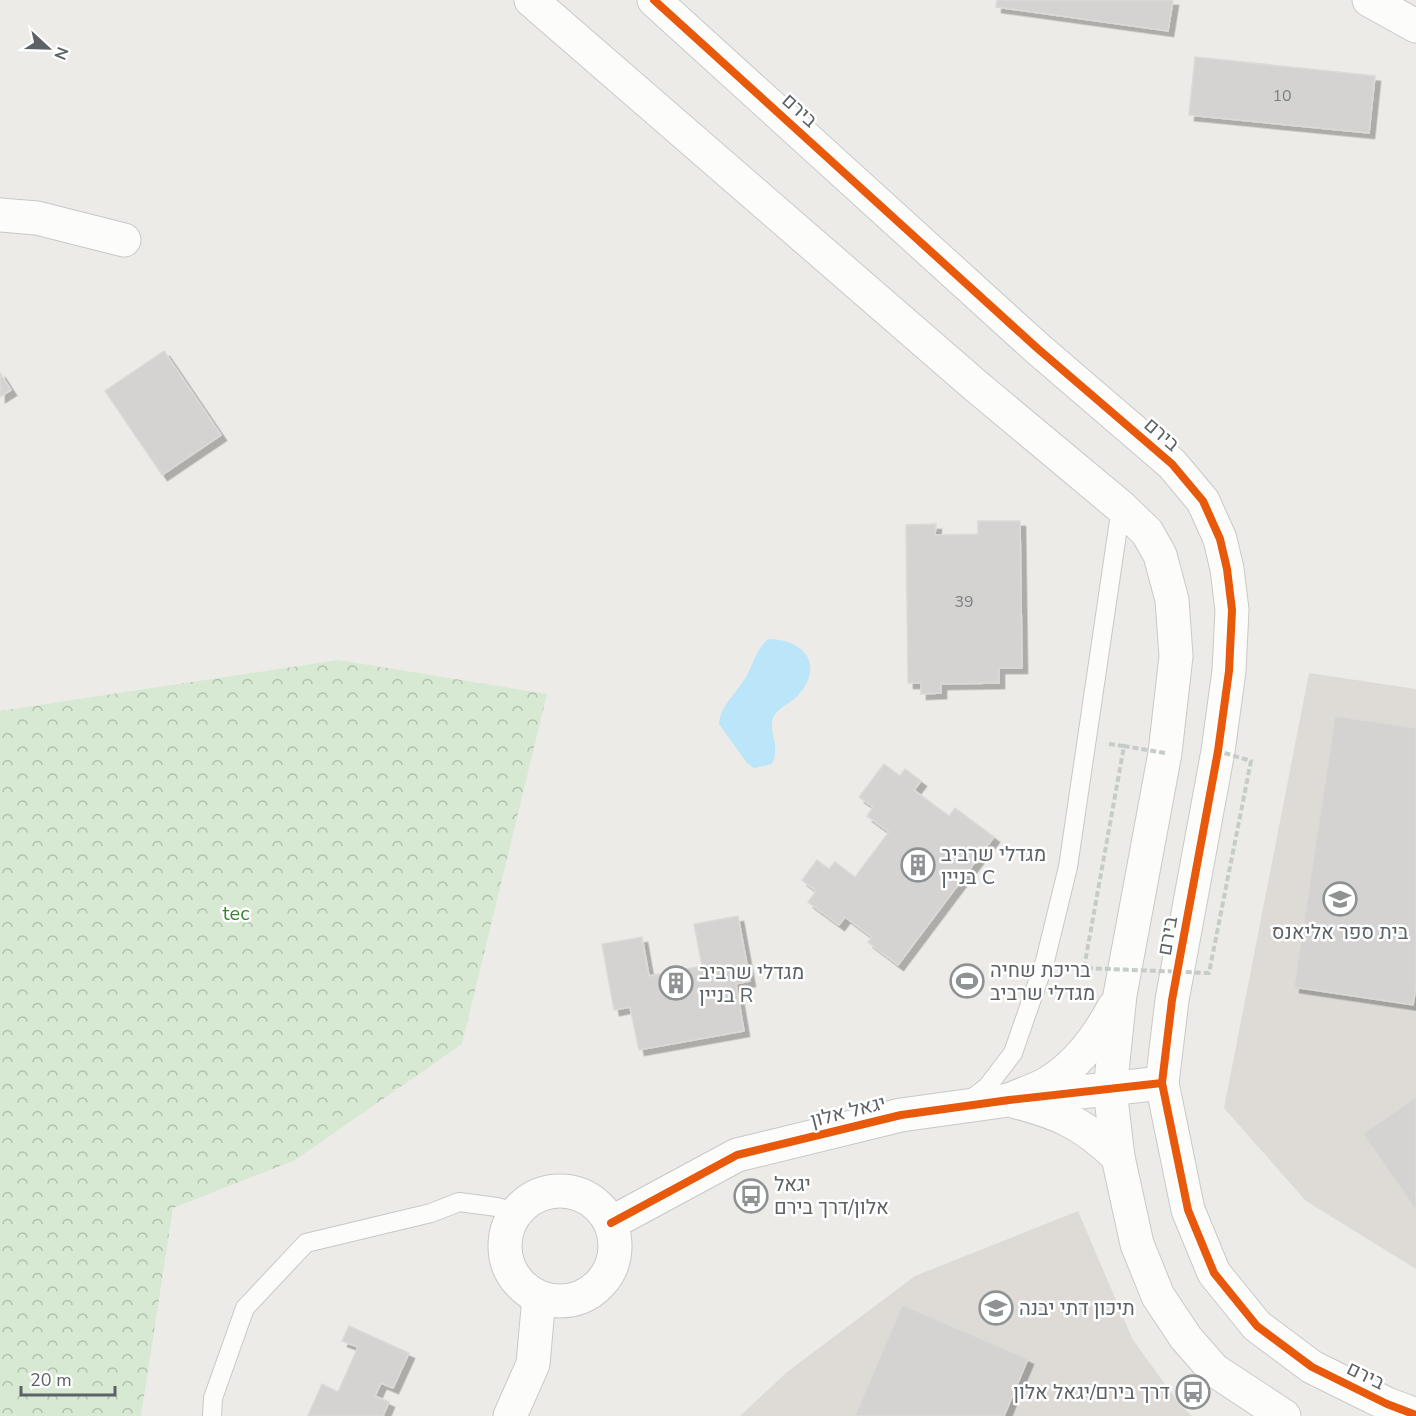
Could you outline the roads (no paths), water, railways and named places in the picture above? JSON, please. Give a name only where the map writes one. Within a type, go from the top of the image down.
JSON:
[{"type":"street","name":"בירם","points":[[531,0],[967,378],[1121,507],[1147,532],[1160,555],[1172,600],[1176,656],[1165,753],[1120,994],[1110,1090],[1118,1157],[1137,1244],[1158,1296],[1186,1338],[1214,1370],[1284,1416]]},
{"type":"street","name":"בירם","points":[[654,0],[1029,340],[1172,464],[1203,501],[1220,539],[1227,569],[1232,610],[1229,670],[1218,750],[1172,1000],[1162,1083],[1188,1210],[1214,1274],[1257,1326],[1312,1367],[1387,1404],[1416,1415]]},
{"type":"street","points":[[1369,0],[1416,26]]},
{"type":"street","points":[[0,215],[38,218],[124,240]]},
{"type":"street","points":[[1009,1100],[1047,1083],[1083,1055],[1097,1037],[1120,994]]},
{"type":"street","points":[[1110,1090],[1162,1083]]},
{"type":"street","name":"יגאל אלון","points":[[611,1223],[737,1155],[901,1115],[1009,1100],[1110,1090]]},
{"type":"street","points":[[1009,1100],[1045,1109],[1069,1119],[1093,1134],[1118,1157]]},
{"type":"street","points":[[563,1190],[583,1194],[599,1205],[611,1223],[616,1241],[614,1261],[603,1281],[585,1296],[559,1301],[539,1297],[524,1288],[513,1275],[505,1254],[506,1232],[515,1212],[528,1200],[546,1191],[563,1190]]},
{"type":"street","points":[[510,1416],[533,1364],[539,1297]]},
{"type":"lane","points":[[961,1107],[987,1087],[1013,1053],[1045,961],[1068,867],[1121,507]]},
{"type":"lane","points":[[212,1416],[213,1398],[245,1308],[306,1244],[431,1213],[459,1202],[515,1212]]},
{"type":"water","points":[[768,639],[780,640],[799,648],[810,662],[810,671],[807,682],[800,693],[778,710],[773,718],[775,750],[772,764],[754,768],[747,763],[719,724],[726,704]]},
{"type":"place","name":"מגדלי שרביב בניין C","points":[[918,865]]},
{"type":"place","name":"בית ספר אליאנס","points":[[1340,899]]},
{"type":"place","name":"בריכת שחיה מגדלי שרביב","points":[[967,981]]},
{"type":"place","name":"מגדלי שרביב בניין R","points":[[676,983]]},
{"type":"place","name":"יגאל אלון/דרך בירם","points":[[751,1196]]},
{"type":"place","name":"תיכון דתי יבנה","points":[[996,1308]]},
{"type":"place","name":"דרך בירם/יגאל אלון","points":[[1193,1392]]},
{"type":"park label","name":"tec","points":[[236,913]]}]
